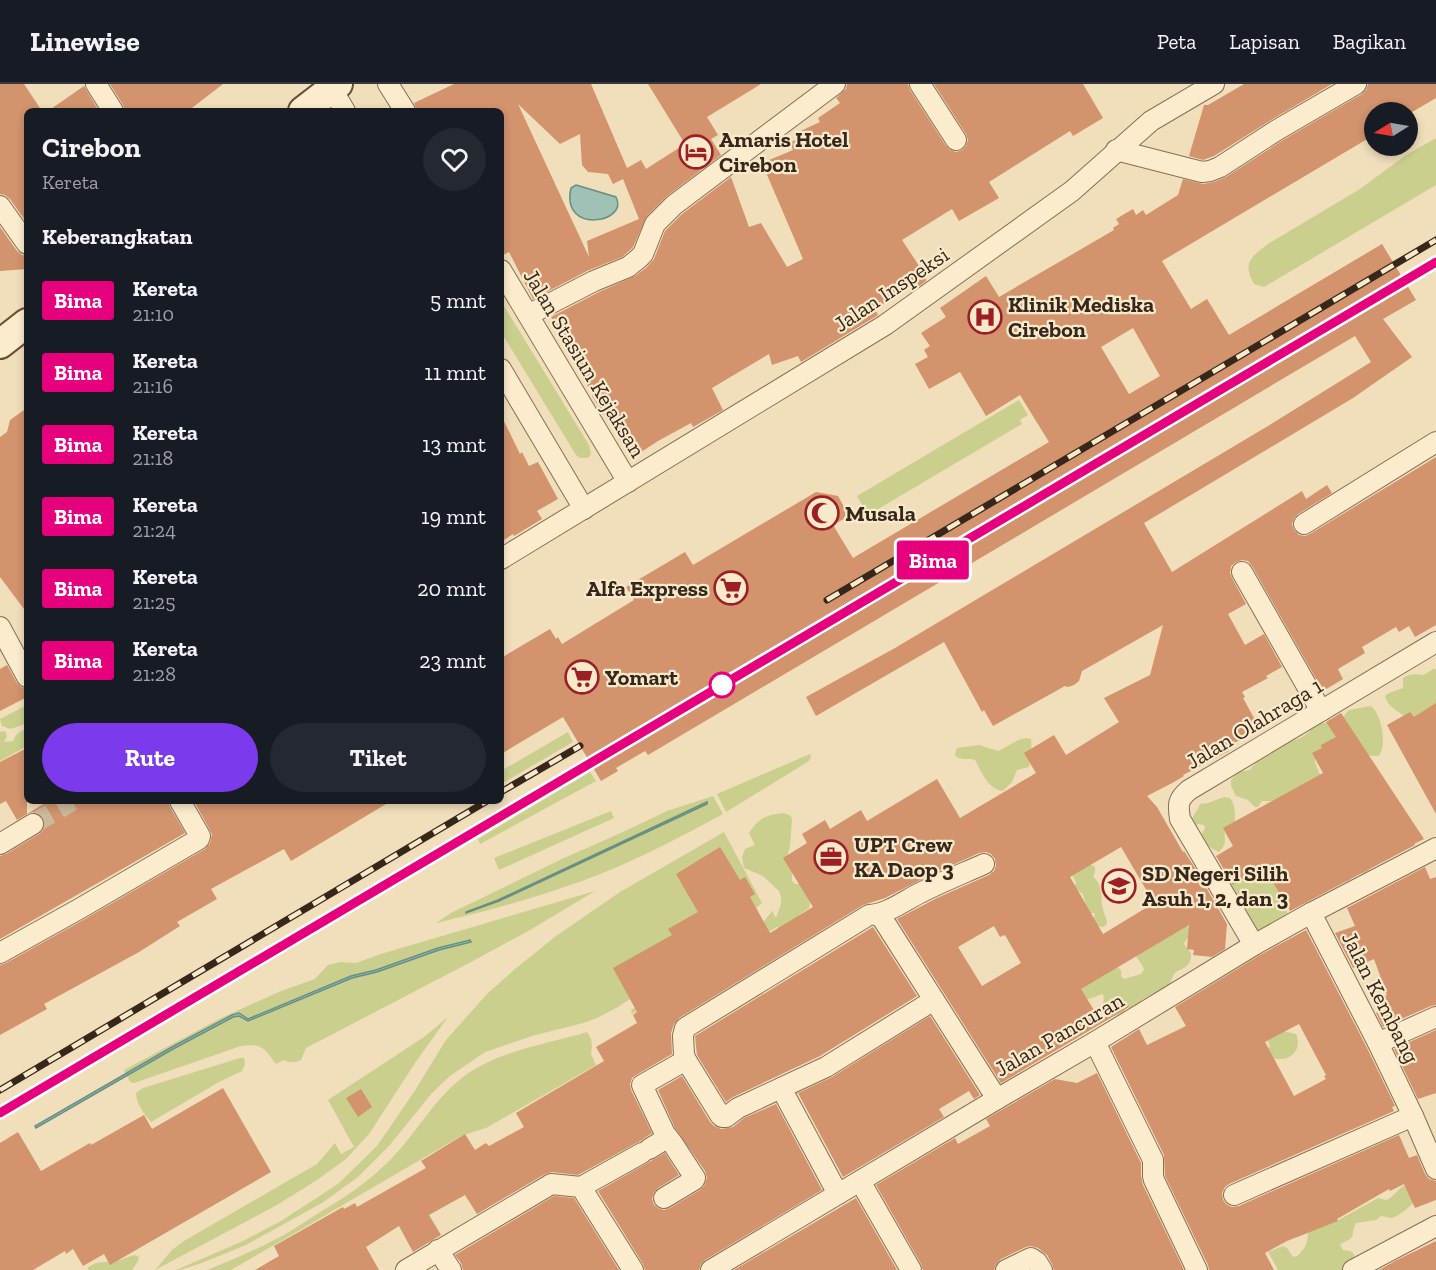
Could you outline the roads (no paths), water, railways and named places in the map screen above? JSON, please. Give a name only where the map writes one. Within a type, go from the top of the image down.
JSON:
[{"type":"main road","points":[[310,108],[338,95]]},
{"type":"main road","points":[[0,344],[24,325]]},
{"type":"street","points":[[96,84],[111,108]]},
{"type":"street","points":[[388,84],[403,108]]},
{"type":"street","points":[[528,315],[638,260],[643,254],[655,224],[674,205],[835,84]]},
{"type":"street","points":[[920,84],[956,140]]},
{"type":"street","name":"Jalan Inspeksi","points":[[504,557],[885,325],[1072,192],[1116,150],[1151,121],[1214,84]]},
{"type":"street","points":[[1116,150],[1202,172],[1210,171],[1356,84]]},
{"type":"street","points":[[0,206],[24,240]]},
{"type":"street","name":"Jalan Stasiun Kejaksan","points":[[504,275],[628,482]]},
{"type":"street","points":[[504,374],[584,509]]},
{"type":"street","points":[[1304,524],[1436,442]]},
{"type":"street","points":[[1242,572],[1321,711]]},
{"type":"street","points":[[0,627],[24,671]]},
{"type":"street","name":"Jalan Olahraga 1","points":[[1254,945],[1180,819],[1178,808],[1181,796],[1436,642]]},
{"type":"street","points":[[0,953],[199,839],[200,836],[182,804]]},
{"type":"street","points":[[0,844],[33,824]]},
{"type":"street","name":"Jalan Pancuran","points":[[720,1268],[838,1194],[1254,945],[1436,848]]},
{"type":"street","points":[[934,1000],[826,1067],[738,1108],[722,1118],[684,1054],[685,1028],[869,915],[877,915],[984,864]]},
{"type":"street","name":"Jalan Kembang","points":[[1311,913],[1378,1043],[1436,1169]]},
{"type":"street","points":[[877,915],[882,918],[997,1099]]},
{"type":"street","points":[[1378,1043],[1436,1017]]},
{"type":"street","points":[[1095,1042],[1153,1160],[1154,1180],[1197,1270]]},
{"type":"street","points":[[664,1198],[695,1178],[667,1136],[642,1085],[686,1060]]},
{"type":"street","points":[[781,1088],[838,1194]]},
{"type":"street","points":[[1234,1195],[1413,1116]]},
{"type":"street","points":[[406,1270],[548,1185],[581,1187],[646,1151],[666,1139],[667,1136]]},
{"type":"street","points":[[860,1181],[911,1270]]},
{"type":"street","points":[[581,1187],[633,1270]]},
{"type":"street","points":[[1353,1270],[1436,1226]]},
{"type":"street","points":[[438,1250],[451,1270]]},
{"type":"street","points":[[1006,1270],[1031,1258],[1042,1270]]},
{"type":"water","points":[[576,185],[616,197],[618,206],[605,218],[595,220],[584,218],[575,213],[570,203],[571,188]]},
{"type":"water","points":[[707,802],[707,804],[499,901],[466,913],[498,900]]},
{"type":"water","points":[[470,940],[471,942],[352,978],[248,1021],[239,1016],[233,1017],[36,1128],[35,1126],[232,1015],[239,1013],[248,1019],[351,976]]},
{"type":"tunnel","points":[[33,824],[67,804]]},
{"type":"railway","points":[[827,600],[1436,240]]},
{"type":"railway","points":[[837,617],[1436,262]]},
{"type":"railway","points":[[504,790],[580,746]]},
{"type":"railway","points":[[0,1113],[591,763]]},
{"type":"railway","points":[[0,1090],[482,804]]},
{"type":"train","name":"Bima","points":[[0,1113],[1436,262]]},
{"type":"place","name":"Amaris Hotel Cirebon","points":[[696,152]]},
{"type":"place","name":"Klinik Mediska Cirebon","points":[[985,317]]},
{"type":"place","name":"Musala","points":[[822,513]]},
{"type":"place","name":"Alfa Express","points":[[731,588]]},
{"type":"place","name":"Yomart","points":[[582,677]]},
{"type":"place","name":"UPT Crew KA Daop 3","points":[[831,857]]},
{"type":"place","name":"SD Negeri Silih Asuh 1, 2, dan 3","points":[[1119,886]]}]
